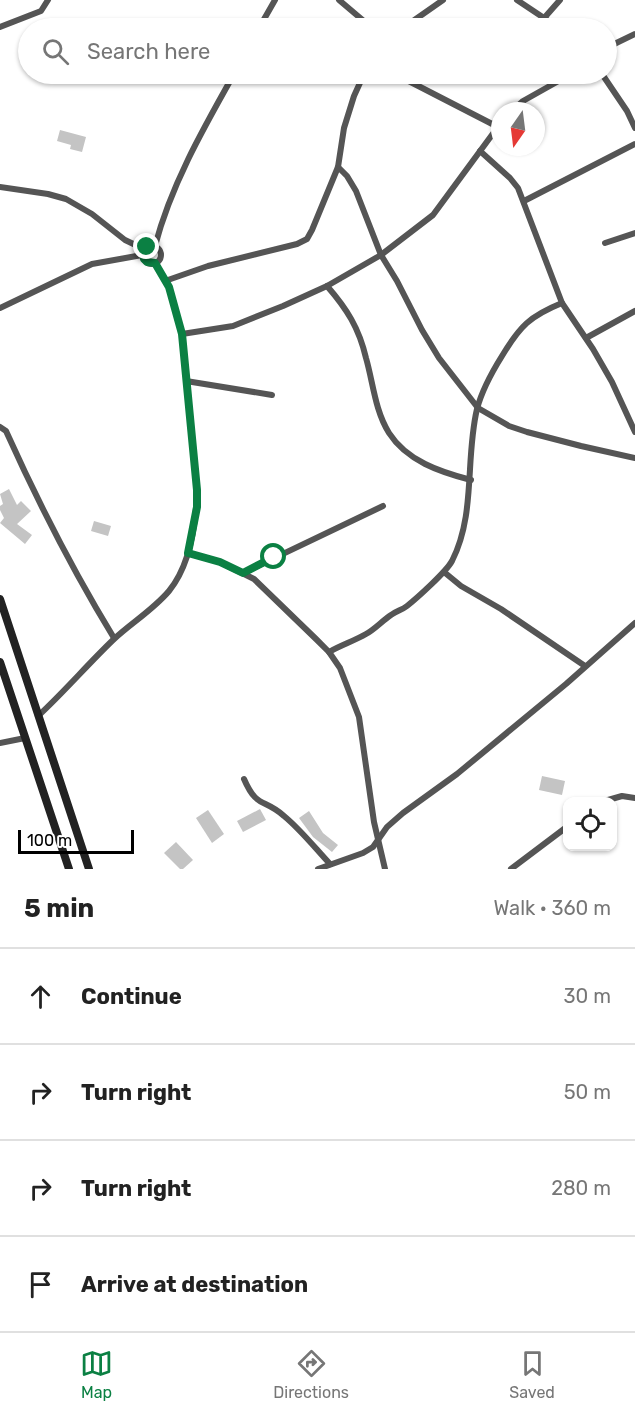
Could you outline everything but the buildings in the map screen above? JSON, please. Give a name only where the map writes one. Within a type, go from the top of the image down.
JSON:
[{"type":"main road","points":[[0,599],[89,869]]},
{"type":"main road","points":[[0,662],[69,869]]},
{"type":"street","points":[[23,18],[41,11],[48,0]]},
{"type":"street","points":[[265,18],[275,0]]},
{"type":"street","points":[[339,0],[360,18]]},
{"type":"street","points":[[417,18],[443,0]]},
{"type":"street","points":[[517,0],[545,17],[560,0]]},
{"type":"street","points":[[0,27],[18,20]]},
{"type":"street","points":[[617,43],[635,34]]},
{"type":"street","points":[[0,309],[92,264],[143,252],[155,246],[161,223],[196,142],[228,84]]},
{"type":"street","points":[[165,280],[208,266],[297,244],[307,239],[338,167],[344,128],[359,84]]},
{"type":"street","points":[[415,84],[491,122]]},
{"type":"street","points":[[522,102],[553,84]]},
{"type":"street","points":[[609,84],[627,111],[635,128]]},
{"type":"street","points":[[182,334],[234,326],[327,286],[381,255],[433,215],[491,137]]},
{"type":"street","points":[[524,201],[635,144]]},
{"type":"street","points":[[480,151],[510,178],[524,201],[562,303],[612,382],[635,432]]},
{"type":"street","points":[[338,167],[356,191],[381,255],[439,358],[478,408],[509,426],[527,432],[580,447],[635,458]]},
{"type":"street","points":[[0,187],[66,199],[92,214],[143,252],[147,262],[155,263]]},
{"type":"street","points":[[605,243],[635,233]]},
{"type":"street","points":[[155,246],[161,252],[161,256],[155,263]]},
{"type":"street","points":[[37,716],[60,696],[114,638],[169,591],[182,571],[188,553],[197,507],[197,490],[182,334],[169,287],[155,263]]},
{"type":"street","points":[[327,286],[345,306],[354,323],[366,356],[378,407],[389,433],[407,452],[427,466],[471,480]]},
{"type":"street","points":[[329,652],[364,635],[406,607],[444,572],[452,561],[464,524],[471,480],[472,446],[482,393],[499,360],[520,329],[531,317],[562,303]]},
{"type":"street","points":[[586,338],[635,311]]},
{"type":"street","points":[[186,381],[272,395]]},
{"type":"street","points":[[0,427],[6,431],[33,492],[79,580],[114,638]]},
{"type":"street","points":[[243,573],[383,506]]},
{"type":"street","points":[[188,553],[220,562],[254,579],[329,652],[348,686],[359,717],[374,822],[385,869]]},
{"type":"street","points":[[444,572],[461,586],[501,609],[585,666]]},
{"type":"street","points":[[318,869],[374,847],[387,828],[403,813],[457,774],[635,623]]},
{"type":"street","points":[[0,743],[25,738]]},
{"type":"street","points":[[244,778],[257,801],[283,814],[330,864]]},
{"type":"street","points":[[617,797],[635,798]]},
{"type":"street","points":[[510,869],[563,829]]},
{"type":"route","points":[[147,247],[142,255],[147,262],[155,263],[169,287],[182,334],[197,490],[197,507],[188,553],[220,562],[243,573],[274,557]]}]
